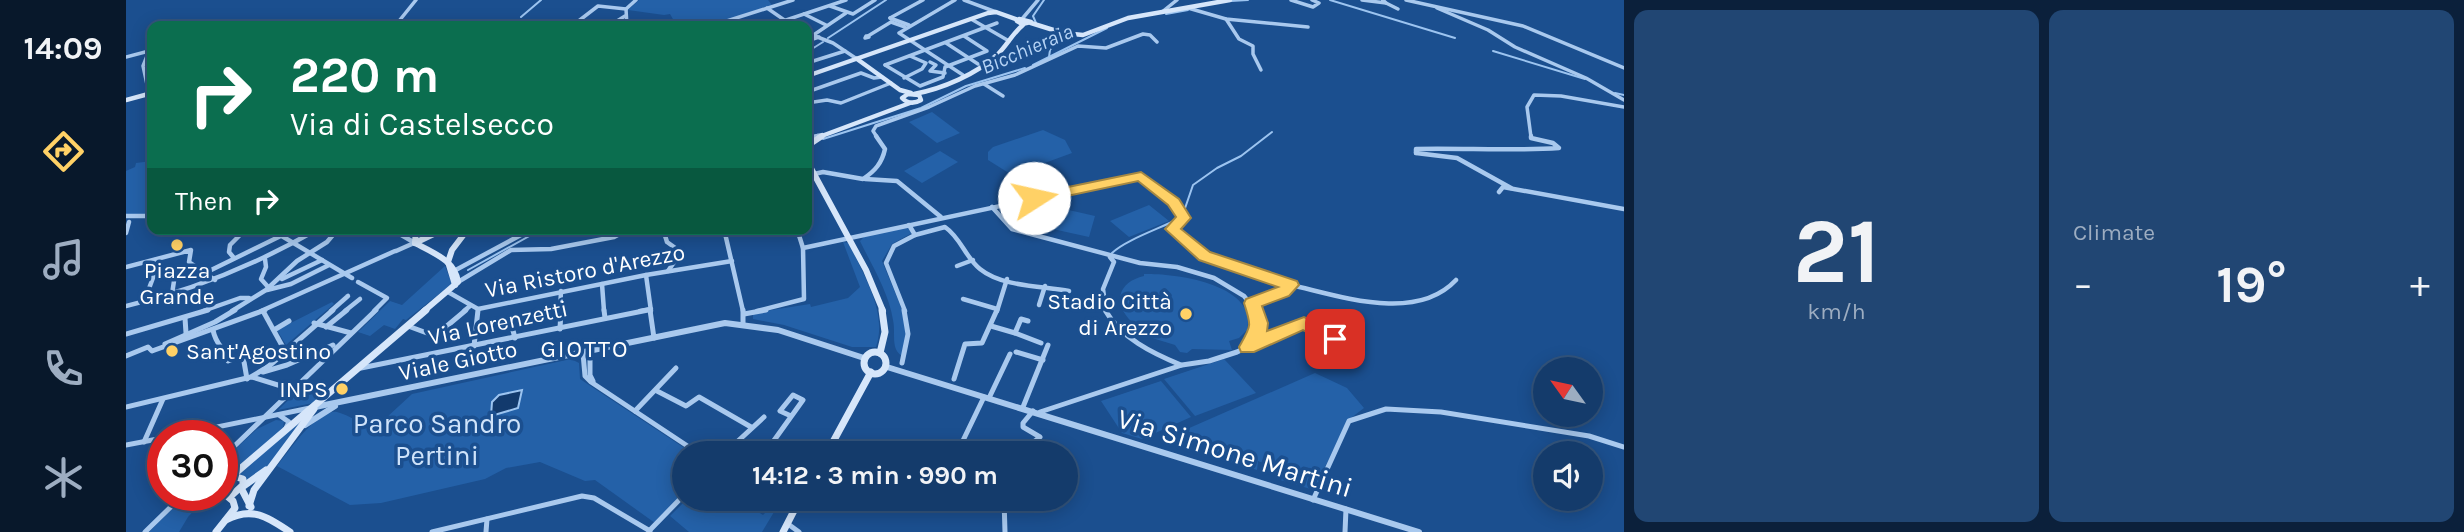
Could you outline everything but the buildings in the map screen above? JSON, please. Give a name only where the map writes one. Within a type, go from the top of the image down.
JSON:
[{"type":"main road","points":[[812,74],[996,12],[1078,36],[1128,18],[1230,0]]},
{"type":"main road","points":[[812,140],[898,107],[913,94],[927,92],[992,59],[1023,22]]},
{"type":"main road","points":[[863,64],[868,55]]},
{"type":"main road","points":[[857,59],[900,90],[921,99]]},
{"type":"main road","points":[[847,62],[863,64]]},
{"type":"main road","points":[[900,90],[906,100],[918,103],[927,92]]},
{"type":"main road","points":[[126,100],[147,94]]},
{"type":"main road","points":[[813,174],[850,238],[884,317],[886,341],[880,353]]},
{"type":"main road","points":[[415,243],[416,235]]},
{"type":"main road","points":[[415,243],[432,235]]},
{"type":"main road","points":[[447,262],[463,235]]},
{"type":"main road","points":[[238,471],[457,284],[454,271],[447,262],[415,243]]},
{"type":"main road","points":[[880,353],[888,360],[887,367],[871,372],[863,366],[864,358],[869,354],[880,353]]},
{"type":"main road","points":[[834,441],[871,372]]},
{"type":"main road","points":[[252,508],[252,494],[315,407]]},
{"type":"main road","points":[[238,488],[272,464]]},
{"type":"main road","points":[[238,478],[243,479],[241,488],[252,508],[290,532]]},
{"type":"main road","points":[[226,520],[252,508]]},
{"type":"main road","points":[[216,532],[233,511]]},
{"type":"main road","points":[[785,528],[794,511]]},
{"type":"street","points":[[400,21],[416,0]]},
{"type":"street","points":[[626,21],[626,9],[636,0]]},
{"type":"street","points":[[727,21],[793,0]]},
{"type":"street","points":[[767,8],[784,20],[846,0]]},
{"type":"street","points":[[830,6],[853,14],[875,0]]},
{"type":"street","points":[[870,36],[923,0]]},
{"type":"street","points":[[953,0],[899,33],[963,75]]},
{"type":"street","points":[[964,0],[996,12]]},
{"type":"street","points":[[1023,22],[1038,0]]},
{"type":"street","points":[[1161,12],[1177,0]]},
{"type":"street","points":[[1291,0],[1321,10]]},
{"type":"street","points":[[1312,0],[1319,3],[1313,7]]},
{"type":"street","points":[[1362,0],[1378,4],[1384,2],[1398,9]]},
{"type":"street","points":[[1406,0],[1523,26],[1624,68]]},
{"type":"street","points":[[578,21],[598,6],[626,9]]},
{"type":"street","points":[[1433,6],[1488,30],[1515,47],[1586,78],[1624,100]]},
{"type":"street","points":[[1190,9],[1226,19],[1308,27]]},
{"type":"street","points":[[812,36],[847,13]]},
{"type":"street","points":[[804,14],[827,26]]},
{"type":"street","points":[[617,21],[625,16]]},
{"type":"street","points":[[971,19],[1009,41]]},
{"type":"street","points":[[1226,19],[1239,39],[1254,46],[1253,54],[1261,70]]},
{"type":"street","points":[[891,20],[907,26]]},
{"type":"street","points":[[964,36],[988,51],[945,68],[942,78],[917,86],[885,65],[997,23]]},
{"type":"street","points":[[863,179],[874,172],[883,161],[886,149],[873,131],[874,127],[983,83],[1015,75],[1082,45],[1106,48],[1143,34],[1152,36],[1157,42]]},
{"type":"street","points":[[812,36],[857,59]]},
{"type":"street","points":[[945,43],[978,64]]},
{"type":"street","points":[[812,61],[845,51]]},
{"type":"street","points":[[126,57],[147,52]]},
{"type":"street","points":[[147,53],[142,59],[147,78]]},
{"type":"street","points":[[909,56],[936,65],[930,71],[945,73]]},
{"type":"street","points":[[904,78],[938,59]]},
{"type":"street","points":[[812,91],[863,73],[874,78],[882,77]]},
{"type":"street","points":[[812,102],[827,100],[841,103],[891,83]]},
{"type":"street","points":[[983,83],[1003,96]]},
{"type":"street","points":[[1512,189],[1457,158],[1422,155],[1415,151],[1559,148],[1553,143],[1531,138],[1527,107],[1534,95],[1561,96],[1624,107]]},
{"type":"street","points":[[812,166],[823,172],[851,179],[894,180],[942,218]]},
{"type":"street","points":[[813,174],[823,172]]},
{"type":"street","points":[[803,248],[1141,176],[1173,202],[1184,218],[1172,229],[1205,256],[1291,285],[1416,302],[1445,291],[1456,280]]},
{"type":"street","points":[[1499,192],[1503,187],[1624,209]]},
{"type":"street","points":[[994,207],[1012,229],[1148,265],[1177,267],[1199,273],[1231,288],[1252,303],[1259,323],[1258,333],[1247,347]]},
{"type":"street","points":[[126,233],[127,220],[147,217]]},
{"type":"street","points":[[909,225],[915,235]]},
{"type":"street","points":[[902,363],[909,337],[909,323],[887,262],[894,246],[915,235],[949,229],[973,260],[993,277],[1069,291]]},
{"type":"street","points":[[234,258],[229,252],[230,245],[240,235]]},
{"type":"street","points":[[126,306],[172,294],[246,268],[308,235]]},
{"type":"street","points":[[152,349],[215,322],[268,289],[333,235]]},
{"type":"street","points":[[401,235],[415,243]]},
{"type":"street","points":[[454,271],[521,235]]},
{"type":"street","points":[[457,284],[511,250],[551,249],[618,235]]},
{"type":"street","points":[[665,235],[667,242],[681,252],[668,271]]},
{"type":"street","points":[[726,235],[744,314],[743,323]]},
{"type":"street","points":[[744,314],[797,303],[804,299],[803,248],[799,235]]},
{"type":"street","points":[[205,274],[282,236],[352,278]]},
{"type":"street","points":[[126,356],[213,330],[263,311],[415,243]]},
{"type":"street","points":[[126,267],[191,250],[189,262],[215,280]]},
{"type":"street","points":[[1103,253],[1114,262],[1104,284],[1102,299],[1111,318],[1152,353],[1182,365]]},
{"type":"street","points":[[265,259],[267,265],[261,279],[268,289],[276,290],[330,264]]},
{"type":"street","points":[[144,302],[154,275],[155,260]]},
{"type":"street","points":[[279,280],[323,260]]},
{"type":"street","points":[[957,266],[973,260]]},
{"type":"street","name":"Via Ristoro d'Arezzo","points":[[448,292],[478,309],[561,291],[732,261]]},
{"type":"street","points":[[172,294],[176,268]]},
{"type":"street","points":[[646,275],[654,338]]},
{"type":"street","points":[[954,379],[965,344],[982,343],[1007,279]]},
{"type":"street","points":[[238,443],[387,298],[358,282]]},
{"type":"street","points":[[602,284],[605,318]]},
{"type":"street","points":[[1252,303],[1283,292],[1291,285]]},
{"type":"street","points":[[1039,305],[1045,286]]},
{"type":"street","points":[[560,329],[561,291]]},
{"type":"street","points":[[126,407],[249,378],[285,351],[348,296]]},
{"type":"street","points":[[126,334],[185,318],[240,298],[250,298]]},
{"type":"street","points":[[326,327],[360,299]]},
{"type":"street","points":[[963,299],[997,309]]},
{"type":"street","points":[[408,326],[435,336],[470,306]]},
{"type":"street","points":[[474,346],[478,309]]},
{"type":"street","name":"Via Lorenzetti","points":[[357,369],[651,309]]},
{"type":"street","points":[[263,311],[285,351]]},
{"type":"street","points":[[185,318],[186,333]]},
{"type":"street","points":[[1015,333],[1021,319],[1028,321]]},
{"type":"street","points":[[274,330],[289,321]]},
{"type":"street","points":[[314,323],[352,334]]},
{"type":"street","points":[[511,323],[515,338]]},
{"type":"street","name":"Viale Giotto","points":[[315,407],[725,323],[743,323],[776,329],[864,358]]},
{"type":"street","points":[[1036,441],[1040,437],[1026,431],[1023,423],[1037,411],[1182,365],[1209,361],[1304,323],[1335,339],[1344,332]]},
{"type":"street","points":[[990,326],[1041,343]]},
{"type":"street","points":[[213,330],[216,344],[226,353],[228,361],[243,356],[249,378]]},
{"type":"street","points":[[258,373],[287,365],[332,345]]},
{"type":"street","points":[[1023,407],[1048,345]]},
{"type":"street","points":[[587,352],[585,376],[680,441]]},
{"type":"street","points":[[963,441],[1013,353],[1043,360]]},
{"type":"street","points":[[887,367],[1037,411]]},
{"type":"street","points":[[635,411],[657,391],[676,368]]},
{"type":"street","points":[[249,378],[295,390]]},
{"type":"street","points":[[333,390],[332,398],[344,402]]},
{"type":"street","points":[[657,391],[686,406],[699,397],[751,427]]},
{"type":"street","points":[[144,442],[163,399]]},
{"type":"street","points":[[303,427],[344,402]]},
{"type":"street","points":[[238,423],[315,407]]},
{"type":"street","points":[[1313,500],[1349,421],[1379,409],[1441,412],[1589,436],[1624,447]]},
{"type":"street","name":"Via Simone Martini","points":[[1037,411],[1419,532]]},
{"type":"street","points":[[278,414],[289,422],[284,432]]},
{"type":"street","points":[[773,441],[791,416]]},
{"type":"street","points":[[736,441],[764,417]]},
{"type":"street","points":[[126,445],[147,441]]},
{"type":"street","points":[[432,532],[582,496],[594,498],[649,532],[672,508]]},
{"type":"street","points":[[1345,532],[1346,509]]},
{"type":"street","points":[[145,532],[167,511]]},
{"type":"street","points":[[1005,511],[1006,532]]},
{"type":"street","points":[[486,519],[487,532]]},
{"type":"street","points":[[785,528],[799,532]]},
{"type":"green space","points":[[639,0],[768,0],[772,5],[723,21],[674,21],[670,14],[628,10]]},
{"type":"green space","points":[[932,112],[960,133],[937,143],[909,122]]},
{"type":"green space","points":[[1043,130],[1065,140],[1072,153],[1012,175],[988,160],[988,152],[993,147]]},
{"type":"green space","points":[[940,151],[958,162],[922,183],[904,171]]},
{"type":"green space","points":[[147,162],[147,216],[126,216],[126,171],[135,167],[136,163]]},
{"type":"green space","points":[[1038,203],[1095,216],[1089,237],[1030,224]]},
{"type":"green space","points":[[1149,205],[1169,221],[1129,237],[1110,221]]},
{"type":"green space","points":[[907,227],[912,233],[892,244],[882,261],[906,319],[907,330],[902,356],[895,345],[888,300],[860,241],[864,237]]},
{"type":"green space","points":[[843,242],[849,243],[872,294],[879,320],[876,347],[852,347],[784,325],[753,319],[753,313],[810,304],[811,307],[848,298],[860,287]]},
{"type":"green space","points":[[445,266],[452,284],[406,320],[403,319],[395,329],[384,325],[370,336],[358,332],[390,301],[402,305]]},
{"type":"green space","name":"Stadio Città di Arezzo","points":[[1144,274],[1193,279],[1228,292],[1240,302],[1247,314],[1247,330],[1239,338],[1229,341],[1232,350],[1192,349],[1187,353],[1180,352],[1175,345],[1136,333],[1138,329],[1130,325],[1132,322],[1120,301],[1128,283]]},
{"type":"green space","points":[[332,302],[334,304],[286,345],[277,330]]},
{"type":"green space","name":"Parco Sandro Pertini","points":[[571,359],[579,363],[580,379],[674,441],[672,505],[655,523],[595,480],[585,481],[540,462],[506,468],[485,479],[381,503],[350,505],[277,466],[304,432],[321,417],[329,413],[342,413],[373,430],[412,394]]},
{"type":"green space","points":[[1224,359],[1256,393],[1195,416],[1164,379]]},
{"type":"green space","points":[[1315,373],[1347,388],[1364,408],[1347,421],[1314,490],[1277,479],[1279,469],[1258,461],[1257,470],[1218,457],[1187,429]]},
{"type":"green space","points":[[1161,381],[1191,417],[1142,439],[1122,433],[1101,401]]},
{"type":"green space","points":[[305,384],[326,391],[313,403],[278,410]]},
{"type":"green space","points":[[305,416],[270,465],[246,483],[238,473]]},
{"type":"green space","points":[[276,420],[284,421],[283,428],[238,468],[238,446],[257,429]]},
{"type":"green space","points":[[170,511],[193,511],[179,532],[149,532]]},
{"type":"green space","points":[[675,511],[757,511],[763,515],[767,511],[774,512],[762,532],[689,532],[670,516]]},
{"type":"shaded area","points":[[522,390],[518,408],[491,416],[492,402],[499,395]]},
{"type":"waterway","points":[[521,17],[541,0]]},
{"type":"waterway","points":[[828,38],[886,0]]},
{"type":"waterway","points":[[1036,23],[1033,16],[1044,0]]},
{"type":"waterway","name":"Bicchieraia","points":[[1231,1],[1248,0]]},
{"type":"waterway","points":[[1330,0],[1455,38]]},
{"type":"waterway","name":"Bicchieraia","points":[[1166,14],[1188,10]]},
{"type":"waterway","name":"Bicchieraia","points":[[1049,57],[1107,28]]},
{"type":"waterway","points":[[1049,57],[1050,50],[1061,36]]},
{"type":"waterway","points":[[812,49],[823,42]]},
{"type":"waterway","points":[[1493,51],[1585,79]]},
{"type":"waterway","name":"Bicchieraia","points":[[1033,65],[1049,57]]},
{"type":"waterway","name":"Bicchieraia","points":[[823,139],[921,108],[966,86],[1025,68]]},
{"type":"waterway","points":[[1615,93],[1624,95]]},
{"type":"waterway","points":[[1112,253],[1135,238],[1182,217],[1193,185],[1217,168],[1241,156],[1272,132]]},
{"type":"waterway","points":[[468,270],[531,235]]},
{"type":"place","name":"Piazza Grande","points":[[177,245]]},
{"type":"place","name":"Stadio Città di Arezzo","points":[[1186,314]]},
{"type":"place","name":"Sant'Agostino","points":[[172,351]]},
{"type":"place","name":"INPS","points":[[342,389]]},
{"type":"district","name":"GIOTTO","points":[[585,349]]},
{"type":"route","points":[[1034,198],[1141,176],[1170,198],[1183,214],[1183,221],[1172,229],[1205,256],[1291,285],[1283,292],[1252,303],[1258,315],[1258,333],[1247,347],[1304,323],[1335,339]]}]
